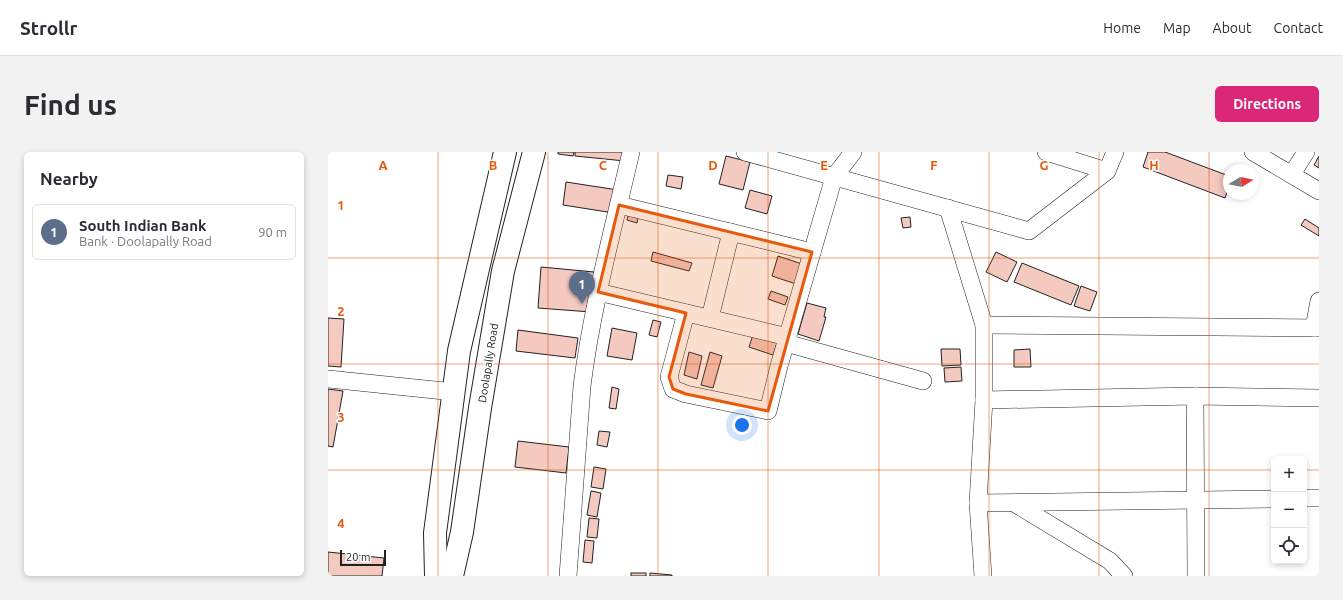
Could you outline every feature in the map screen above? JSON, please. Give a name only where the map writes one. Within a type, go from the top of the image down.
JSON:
[{"type":"main road","points":[[436,576],[434,533],[459,351],[505,152]]},
{"type":"main road","name":"Doolapally Road","points":[[452,576],[462,532],[480,408],[503,271],[534,152]]},
{"type":"street","points":[[568,576],[582,386],[588,344],[598,292],[631,152]]},
{"type":"street","points":[[745,152],[1029,231],[1107,171],[1114,152]]},
{"type":"street","points":[[686,313],[669,378],[673,388],[686,394],[768,411],[834,178],[853,152]]},
{"type":"street","points":[[1046,152],[1107,171]]},
{"type":"street","points":[[1253,152],[1319,191]]},
{"type":"street","points":[[1292,174],[1306,152]]},
{"type":"street","points":[[618,205],[812,252]]},
{"type":"street","points":[[948,208],[984,325],[984,400],[978,504],[983,576]]},
{"type":"street","points":[[710,318],[731,232]]},
{"type":"street","points":[[598,292],[710,318],[923,381]]},
{"type":"street","points":[[984,325],[1316,328],[1319,301]]},
{"type":"street","points":[[328,379],[454,392]]},
{"type":"street","points":[[984,400],[1195,396],[1319,398]]},
{"type":"street","points":[[1195,396],[1196,576]]},
{"type":"street","points":[[1307,498],[1319,498]]},
{"type":"street","points":[[978,504],[1271,499]]},
{"type":"street","points":[[1014,503],[1110,561],[1124,576]]},
{"type":"highlighted area","points":[[619,205],[812,252],[768,411],[686,394],[673,389],[669,377],[686,313],[598,292]]},
{"type":"building","points":[[558,152],[574,152],[573,156],[558,154]]},
{"type":"building","points":[[575,152],[625,152],[625,161],[575,156]]},
{"type":"building","points":[[1148,152],[1165,152],[1223,174],[1223,197],[1143,167]]},
{"type":"building","points":[[726,156],[750,162],[743,190],[719,184]]},
{"type":"building","points":[[1319,156],[1319,168],[1314,165]]},
{"type":"building","points":[[668,175],[683,177],[681,189],[666,186]]},
{"type":"building","points":[[566,182],[618,190],[614,213],[563,205]]},
{"type":"building","points":[[750,190],[772,196],[767,214],[745,208]]},
{"type":"building","points":[[629,211],[639,213],[637,223],[627,220]]},
{"type":"building","points":[[910,217],[911,227],[903,228],[901,218]]},
{"type":"building","points":[[1305,219],[1319,228],[1319,236],[1301,225]]},
{"type":"building","points":[[653,252],[692,263],[689,271],[651,261]]},
{"type":"building","points":[[996,252],[1017,262],[1007,282],[986,272]]},
{"type":"building","points":[[778,256],[802,264],[796,284],[772,276]]},
{"type":"building","points":[[1022,263],[1079,286],[1071,305],[1014,282]]},
{"type":"building","points":[[541,267],[594,272],[591,312],[538,308]]},
{"type":"building","points":[[1081,286],[1097,292],[1090,311],[1074,306]]},
{"type":"building","points":[[771,291],[788,297],[785,305],[768,299]]},
{"type":"building","points":[[807,303],[826,308],[824,317],[826,317],[819,341],[798,334]]},
{"type":"building","points":[[328,318],[344,319],[341,367],[328,366]]},
{"type":"building","points":[[653,320],[661,322],[657,337],[649,335]]},
{"type":"building","points":[[612,328],[637,333],[632,360],[607,356]]},
{"type":"building","points":[[518,330],[578,338],[575,358],[516,351]]},
{"type":"building","points":[[753,335],[777,343],[773,355],[749,347]]},
{"type":"building","points":[[941,349],[960,349],[961,365],[942,366]]},
{"type":"building","points":[[1030,349],[1031,367],[1014,367],[1014,350]]},
{"type":"building","points":[[689,352],[702,356],[697,379],[684,375]]},
{"type":"building","points":[[710,352],[722,356],[713,388],[701,385]]},
{"type":"building","points":[[961,367],[962,381],[945,382],[944,368]]},
{"type":"building","points":[[612,387],[619,389],[616,409],[609,408]]},
{"type":"building","points":[[328,389],[343,391],[333,447],[328,446]]},
{"type":"building","points":[[599,431],[610,432],[607,447],[597,445]]},
{"type":"building","points":[[518,441],[569,447],[566,473],[515,467]]},
{"type":"building","points":[[594,467],[606,469],[603,489],[591,487]]},
{"type":"building","points":[[591,491],[601,493],[597,517],[587,515]]},
{"type":"building","points":[[589,518],[599,519],[597,538],[587,537]]},
{"type":"building","points":[[585,540],[594,541],[592,563],[583,562]]},
{"type":"building","points":[[328,552],[384,558],[382,576],[328,576]]},
{"type":"building","points":[[631,573],[646,573],[646,576],[631,576]]},
{"type":"building","points":[[650,573],[672,575],[672,576],[650,576]]},
{"type":"place","name":"South Indian Bank","points":[[582,304]]}]
